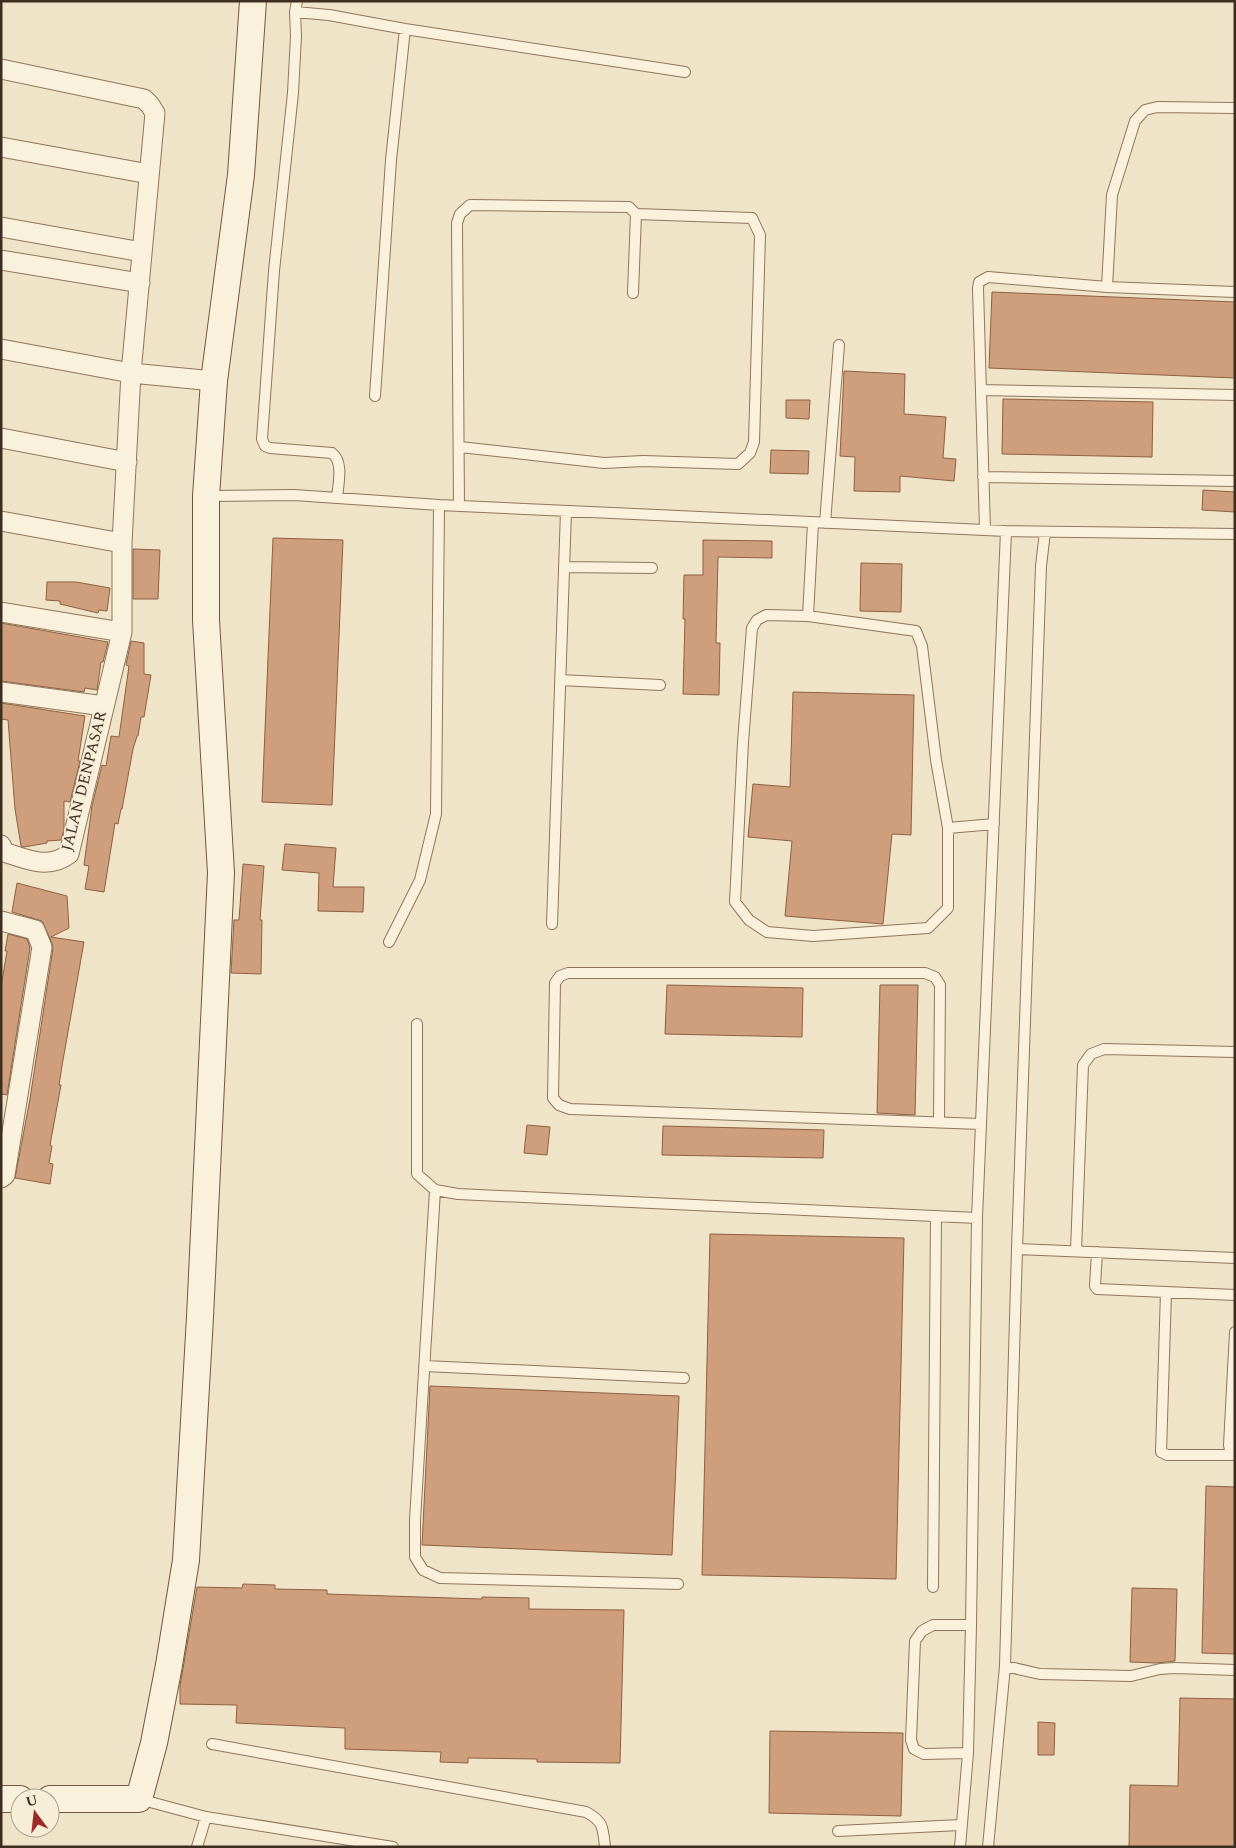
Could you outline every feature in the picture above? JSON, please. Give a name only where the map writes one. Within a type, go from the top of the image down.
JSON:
[{"type":"main road","points":[[60,1799],[140,1799],[154,1743],[186,1560],[200,1317],[221,873],[206,620],[206,496],[214,381],[241,175],[253,1]]},
{"type":"street","points":[[1,69],[144,99],[155,113],[131,373],[122,543],[122,632],[104,706]]},
{"type":"street","points":[[1,147],[149,174]]},
{"type":"street","points":[[1,227],[142,252]]},
{"type":"street","points":[[1,260],[140,283]]},
{"type":"street","points":[[1,349],[131,373],[214,381]]},
{"type":"street","points":[[1,438],[126,462]]},
{"type":"street","points":[[1,521],[122,543]]},
{"type":"street","points":[[1,612],[122,632]]},
{"type":"street","name":"JALAN DENPASAR","points":[[1,692],[104,706],[69,854],[62,859],[38,863],[4,852],[1,844]]},
{"type":"street","points":[[1,921],[35,930],[41,939],[42,954],[5,1175],[1,1178]]},
{"type":"lane","points":[[297,1],[293,93],[274,271],[262,439],[265,446],[270,448],[332,454],[336,457],[339,464],[337,498]]},
{"type":"lane","points":[[296,12],[329,15],[405,29],[686,72]]},
{"type":"lane","points":[[375,396],[391,160],[405,29]]},
{"type":"lane","points":[[1107,287],[1112,195],[1136,121],[1145,110],[1157,107],[1235,108]]},
{"type":"lane","points":[[459,506],[457,223],[460,214],[470,205],[629,207],[636,214],[752,218],[760,236],[754,442],[750,453],[738,464],[643,461],[604,463],[460,447]]},
{"type":"lane","points":[[633,293],[636,214]]},
{"type":"lane","points":[[985,530],[979,282],[988,277],[1107,287],[1235,292]]},
{"type":"lane","points":[[825,523],[839,345]]},
{"type":"lane","points":[[981,390],[1235,395]]},
{"type":"lane","points":[[983,477],[1235,481]]},
{"type":"lane","points":[[206,496],[294,495],[439,505],[1006,532],[1235,534]]},
{"type":"lane","points":[[389,942],[420,880],[436,814],[439,505]]},
{"type":"lane","points":[[552,924],[566,511]]},
{"type":"lane","points":[[808,616],[813,523]]},
{"type":"lane","points":[[960,1847],[960,1825],[968,1753],[972,1625],[977,1218],[1006,532]]},
{"type":"lane","points":[[988,1847],[1004,1666],[1041,566],[1045,532]]},
{"type":"lane","points":[[564,567],[652,568]]},
{"type":"lane","points":[[766,615],[808,616],[916,631],[922,646],[936,760],[948,828],[948,908],[928,928],[813,936],[768,932],[749,920],[735,902],[743,742],[752,628],[757,620],[766,615]]},
{"type":"lane","points":[[560,680],[660,685]]},
{"type":"lane","points":[[948,828],[994,824]]},
{"type":"lane","points":[[939,1122],[940,985],[935,977],[926,973],[568,973],[560,976],[555,982],[553,1098],[559,1105],[570,1109],[981,1124]]},
{"type":"lane","points":[[417,1024],[417,1174],[434,1190],[458,1194],[977,1218]]},
{"type":"lane","points":[[1076,1251],[1083,1065],[1091,1054],[1104,1049],[1235,1052]]},
{"type":"lane","points":[[434,1190],[415,1557],[423,1570],[440,1578],[678,1584]]},
{"type":"lane","points":[[933,1587],[936,1216]]},
{"type":"lane","points":[[1017,1249],[1235,1258]]},
{"type":"lane","points":[[1097,1252],[1095,1286],[1097,1289],[1235,1295]]},
{"type":"lane","points":[[1166,1292],[1162,1452],[1167,1455],[1234,1455]]},
{"type":"lane","points":[[1234,1455],[1229,1445],[1235,1332]]},
{"type":"lane","points":[[425,1366],[684,1378]]},
{"type":"lane","points":[[968,1753],[924,1754],[914,1749],[910,1740],[915,1641],[922,1631],[933,1625],[972,1625]]},
{"type":"lane","points":[[1004,1666],[1040,1674],[1122,1676],[1175,1668],[1235,1670]]},
{"type":"lane","points":[[212,1744],[586,1812],[598,1818],[604,1832],[605,1847]]},
{"type":"lane","points":[[140,1799],[206,1816],[393,1847]]},
{"type":"lane","points":[[197,1847],[206,1816]]},
{"type":"lane","points":[[838,1830],[960,1825]]},
{"type":"building","points":[[992,292],[1235,302],[1235,378],[989,368]]},
{"type":"building","points":[[844,371],[905,374],[904,414],[946,417],[943,458],[956,459],[954,481],[900,476],[900,492],[854,491],[855,457],[840,456]]},
{"type":"building","points":[[1003,399],[1153,402],[1152,457],[1002,454]]},
{"type":"building","points":[[786,400],[810,400],[809,419],[786,418]]},
{"type":"building","points":[[771,450],[809,451],[808,474],[770,473]]},
{"type":"building","points":[[1203,490],[1235,492],[1235,512],[1202,510]]},
{"type":"building","points":[[273,538],[343,540],[332,805],[262,802]]},
{"type":"building","points":[[703,540],[772,541],[772,558],[718,557],[716,643],[720,643],[719,695],[683,694],[684,575],[703,575]]},
{"type":"building","points":[[133,549],[160,550],[158,599],[133,599]]},
{"type":"building","points":[[861,563],[902,564],[901,612],[860,611]]},
{"type":"building","points":[[47,582],[76,582],[110,588],[107,611],[99,610],[98,613],[60,604],[60,601],[46,600]]},
{"type":"building","points":[[1,623],[108,642],[103,662],[101,662],[97,690],[85,688],[84,692],[1,681]]},
{"type":"building","points":[[131,641],[144,643],[144,674],[151,675],[144,717],[141,717],[138,736],[133,749],[122,809],[118,824],[115,823],[104,892],[85,889],[89,866],[84,865],[92,806],[102,765],[106,766],[111,736],[119,737],[129,666],[126,665]]},
{"type":"building","points":[[793,692],[914,695],[911,835],[892,834],[883,924],[785,916],[792,841],[748,837],[753,784],[790,787]]},
{"type":"building","points":[[1,703],[85,716],[78,761],[80,761],[70,802],[64,801],[64,829],[61,840],[21,846],[15,809],[8,720],[1,719]]},
{"type":"building","points":[[285,844],[336,848],[333,887],[364,887],[363,912],[318,911],[319,873],[282,870]]},
{"type":"building","points":[[243,864],[264,866],[260,920],[262,920],[261,974],[231,973],[234,920],[239,920]]},
{"type":"building","points":[[17,883],[67,896],[69,928],[51,937],[84,942],[50,1145],[52,1146],[49,1163],[53,1164],[50,1184],[15,1178],[30,1099],[53,948],[42,921],[12,912]]},
{"type":"building","points":[[8,934],[27,939],[30,948],[7,1095],[1,1094],[1,987]]},
{"type":"building","points":[[667,985],[803,988],[802,1037],[665,1034]]},
{"type":"building","points":[[880,985],[918,985],[915,1115],[877,1113]]},
{"type":"building","points":[[527,1125],[550,1127],[547,1155],[524,1153]]},
{"type":"building","points":[[663,1126],[824,1130],[823,1158],[662,1155]]},
{"type":"building","points":[[710,1234],[904,1238],[896,1579],[702,1575]]},
{"type":"building","points":[[430,1386],[679,1396],[672,1555],[422,1545]]},
{"type":"building","points":[[1206,1486],[1235,1487],[1235,1654],[1202,1653]]},
{"type":"building","points":[[243,1584],[275,1585],[275,1589],[327,1590],[327,1594],[482,1599],[482,1597],[529,1598],[529,1609],[624,1610],[620,1763],[537,1762],[537,1759],[468,1758],[468,1763],[440,1762],[441,1752],[345,1749],[345,1728],[236,1723],[237,1705],[180,1704],[180,1686],[197,1587],[242,1588]]},
{"type":"building","points":[[1132,1588],[1177,1589],[1175,1661],[1156,1663],[1130,1662]]},
{"type":"building","points":[[1180,1698],[1235,1699],[1235,1847],[1129,1847],[1130,1785],[1178,1786]]},
{"type":"building","points":[[1038,1722],[1055,1723],[1054,1755],[1038,1755]]},
{"type":"building","points":[[770,1731],[903,1733],[901,1816],[769,1813]]}]
